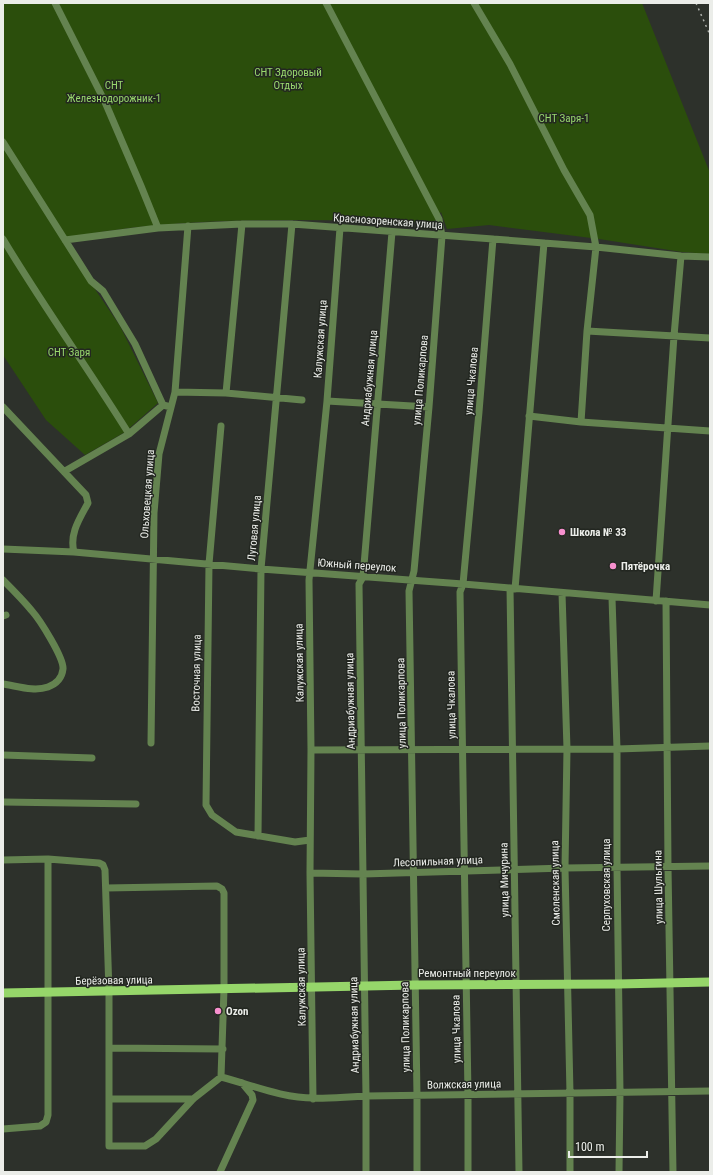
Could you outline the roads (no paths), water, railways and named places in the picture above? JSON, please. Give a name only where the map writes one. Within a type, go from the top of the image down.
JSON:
[{"type":"main road","name":"Ремонтный переулок","points":[[224,990],[415,985],[710,982]]},
{"type":"main road","name":"Берёзовая улица","points":[[3,993],[224,990]]},
{"type":"street","points":[[55,3],[105,102],[158,228]]},
{"type":"street","name":"улица Поликарпова","points":[[326,3],[438,219],[442,236],[429,407],[414,571],[409,591],[417,1172]]},
{"type":"street","points":[[474,3],[510,64],[564,170],[590,215],[596,247],[587,331],[581,422]]},
{"type":"street","points":[[3,142],[91,281],[103,291],[135,344],[163,405],[170,407]]},
{"type":"street","points":[[226,394],[242,224]]},
{"type":"street","name":"Краснозоренская улица","points":[[65,240],[158,228],[242,224],[292,224],[596,247],[681,256],[710,257]]},
{"type":"street","name":"Луговая улица","points":[[258,836],[261,569],[292,224]]},
{"type":"street","name":"Ольховецкая улица","points":[[151,743],[154,514],[159,454],[175,392],[188,226]]},
{"type":"street","name":"Калужская улица","points":[[313,1098],[310,873],[310,573],[340,228]]},
{"type":"street","name":"Андриабужная улица","points":[[366,1172],[359,584],[363,577],[392,232]]},
{"type":"street","points":[[3,239],[42,302],[105,395],[129,434]]},
{"type":"street","name":"улица Чкалова","points":[[468,1172],[460,592],[463,584],[480,404],[493,239]]},
{"type":"street","name":"улица Мичурина","points":[[519,1172],[513,749],[513,589],[530,416],[544,243]]},
{"type":"street","points":[[656,601],[681,256]]},
{"type":"street","points":[[587,331],[710,338]]},
{"type":"street","points":[[175,392],[226,394],[302,400]]},
{"type":"street","points":[[326,401],[429,407]]},
{"type":"street","points":[[65,471],[129,434],[163,405]]},
{"type":"street","points":[[3,407],[86,495],[88,503],[77,524],[72,539],[74,552]]},
{"type":"street","points":[[530,416],[581,422],[710,431]]},
{"type":"street","name":"Восточная улица","points":[[221,426],[208,564],[206,805],[212,815],[236,832],[295,842],[310,840]]},
{"type":"street","name":"Южный переулок","points":[[3,549],[74,552],[261,569],[710,605]]},
{"type":"street","points":[[3,580],[33,611],[59,653],[63,669],[57,682],[47,687],[34,689],[3,684]]},
{"type":"street","name":"Смоленская улица","points":[[562,593],[567,749],[565,868],[570,1093],[570,1172]]},
{"type":"street","name":"Серпуховская улица","points":[[612,598],[617,749],[620,1093],[619,1172]]},
{"type":"street","name":"улица Шульгина","points":[[666,602],[666,747],[673,1172]]},
{"type":"street","points":[[3,691],[12,685]]},
{"type":"street","points":[[311,750],[412,751],[617,749],[710,746]]},
{"type":"street","points":[[3,755],[92,758]]},
{"type":"street","points":[[3,802],[136,804]]},
{"type":"street","points":[[3,860],[48,859],[98,863],[103,865],[105,870],[106,888],[109,992],[109,1146],[145,1146],[156,1139],[193,1099],[221,1077],[224,990],[224,893],[222,889],[217,886],[106,888]]},
{"type":"street","points":[[3,1129],[40,1126],[46,1122],[48,1115],[48,859]]},
{"type":"street","name":"Лесопильная улица","points":[[310,873],[363,874],[464,870],[710,866]]},
{"type":"street","points":[[109,1048],[223,1049]]},
{"type":"street","name":"Волжская улица","points":[[221,1077],[241,1082],[262,1090],[286,1095],[313,1098],[710,1091]]},
{"type":"street","points":[[220,1172],[253,1100],[252,1094],[241,1082]]},
{"type":"street","points":[[109,1099],[193,1099]]},
{"type":"railway","points":[[696,3],[710,35]]},
{"type":"place","name":"Школа № 33","points":[[562,532]]},
{"type":"place","name":"Пятёрочка","points":[[613,566]]},
{"type":"place","name":"Ozon","points":[[218,1011]]},
{"type":"park label","name":"СНТ Здоровый Отдых","points":[[288,78]]},
{"type":"park label","name":"СНТ Железнодорожник-1","points":[[114,91]]},
{"type":"park label","name":"СНТ Заря-1","points":[[564,118]]},
{"type":"park label","name":"СНТ Заря","points":[[69,352]]}]
